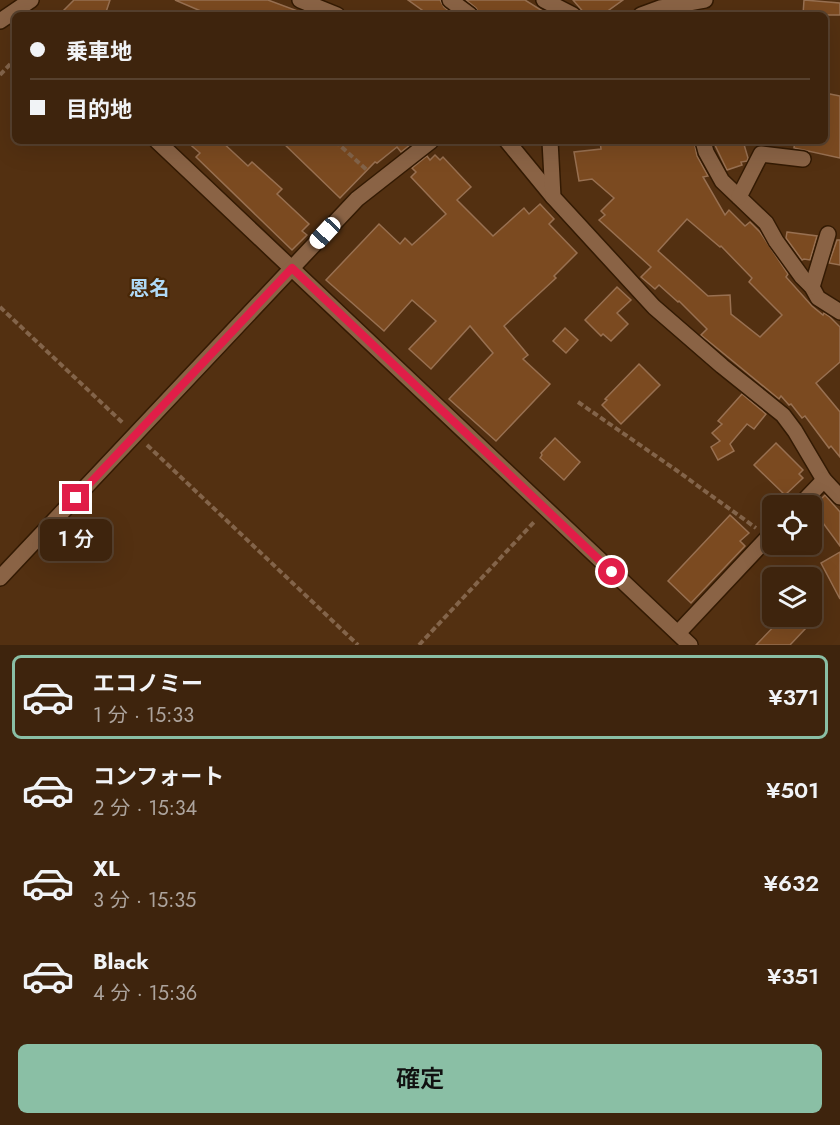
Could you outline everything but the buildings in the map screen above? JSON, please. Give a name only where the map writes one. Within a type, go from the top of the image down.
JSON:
[{"type":"street","points":[[300,0],[330,12]]},
{"type":"street","points":[[450,0],[466,12]]},
{"type":"street","points":[[544,0],[567,12]]},
{"type":"street","points":[[660,8],[705,0]]},
{"type":"street","points":[[163,144],[690,645]]},
{"type":"street","points":[[0,578],[357,199],[427,144]]},
{"type":"street","points":[[509,144],[553,197],[654,308],[783,415],[824,480],[840,497]]},
{"type":"street","points":[[550,144],[553,197]]},
{"type":"street","points":[[704,144],[708,163],[722,181],[766,223],[776,241],[813,287],[818,298],[840,312]]},
{"type":"street","points":[[739,197],[761,154],[803,159]]},
{"type":"street","points":[[813,287],[828,234]]},
{"type":"street","points":[[810,495],[824,480]]},
{"type":"street","points":[[678,633],[762,544]]},
{"type":"path","points":[[0,75],[12,62]]},
{"type":"path","points":[[338,144],[379,182]]},
{"type":"path","points":[[0,307],[358,645]]},
{"type":"path","points":[[578,402],[762,529]]},
{"type":"path","points":[[419,645],[546,510]]},
{"type":"district","name":"恩名","points":[[149,288]]},
{"type":"route","points":[[76,498],[292,268],[612,572]]}]
